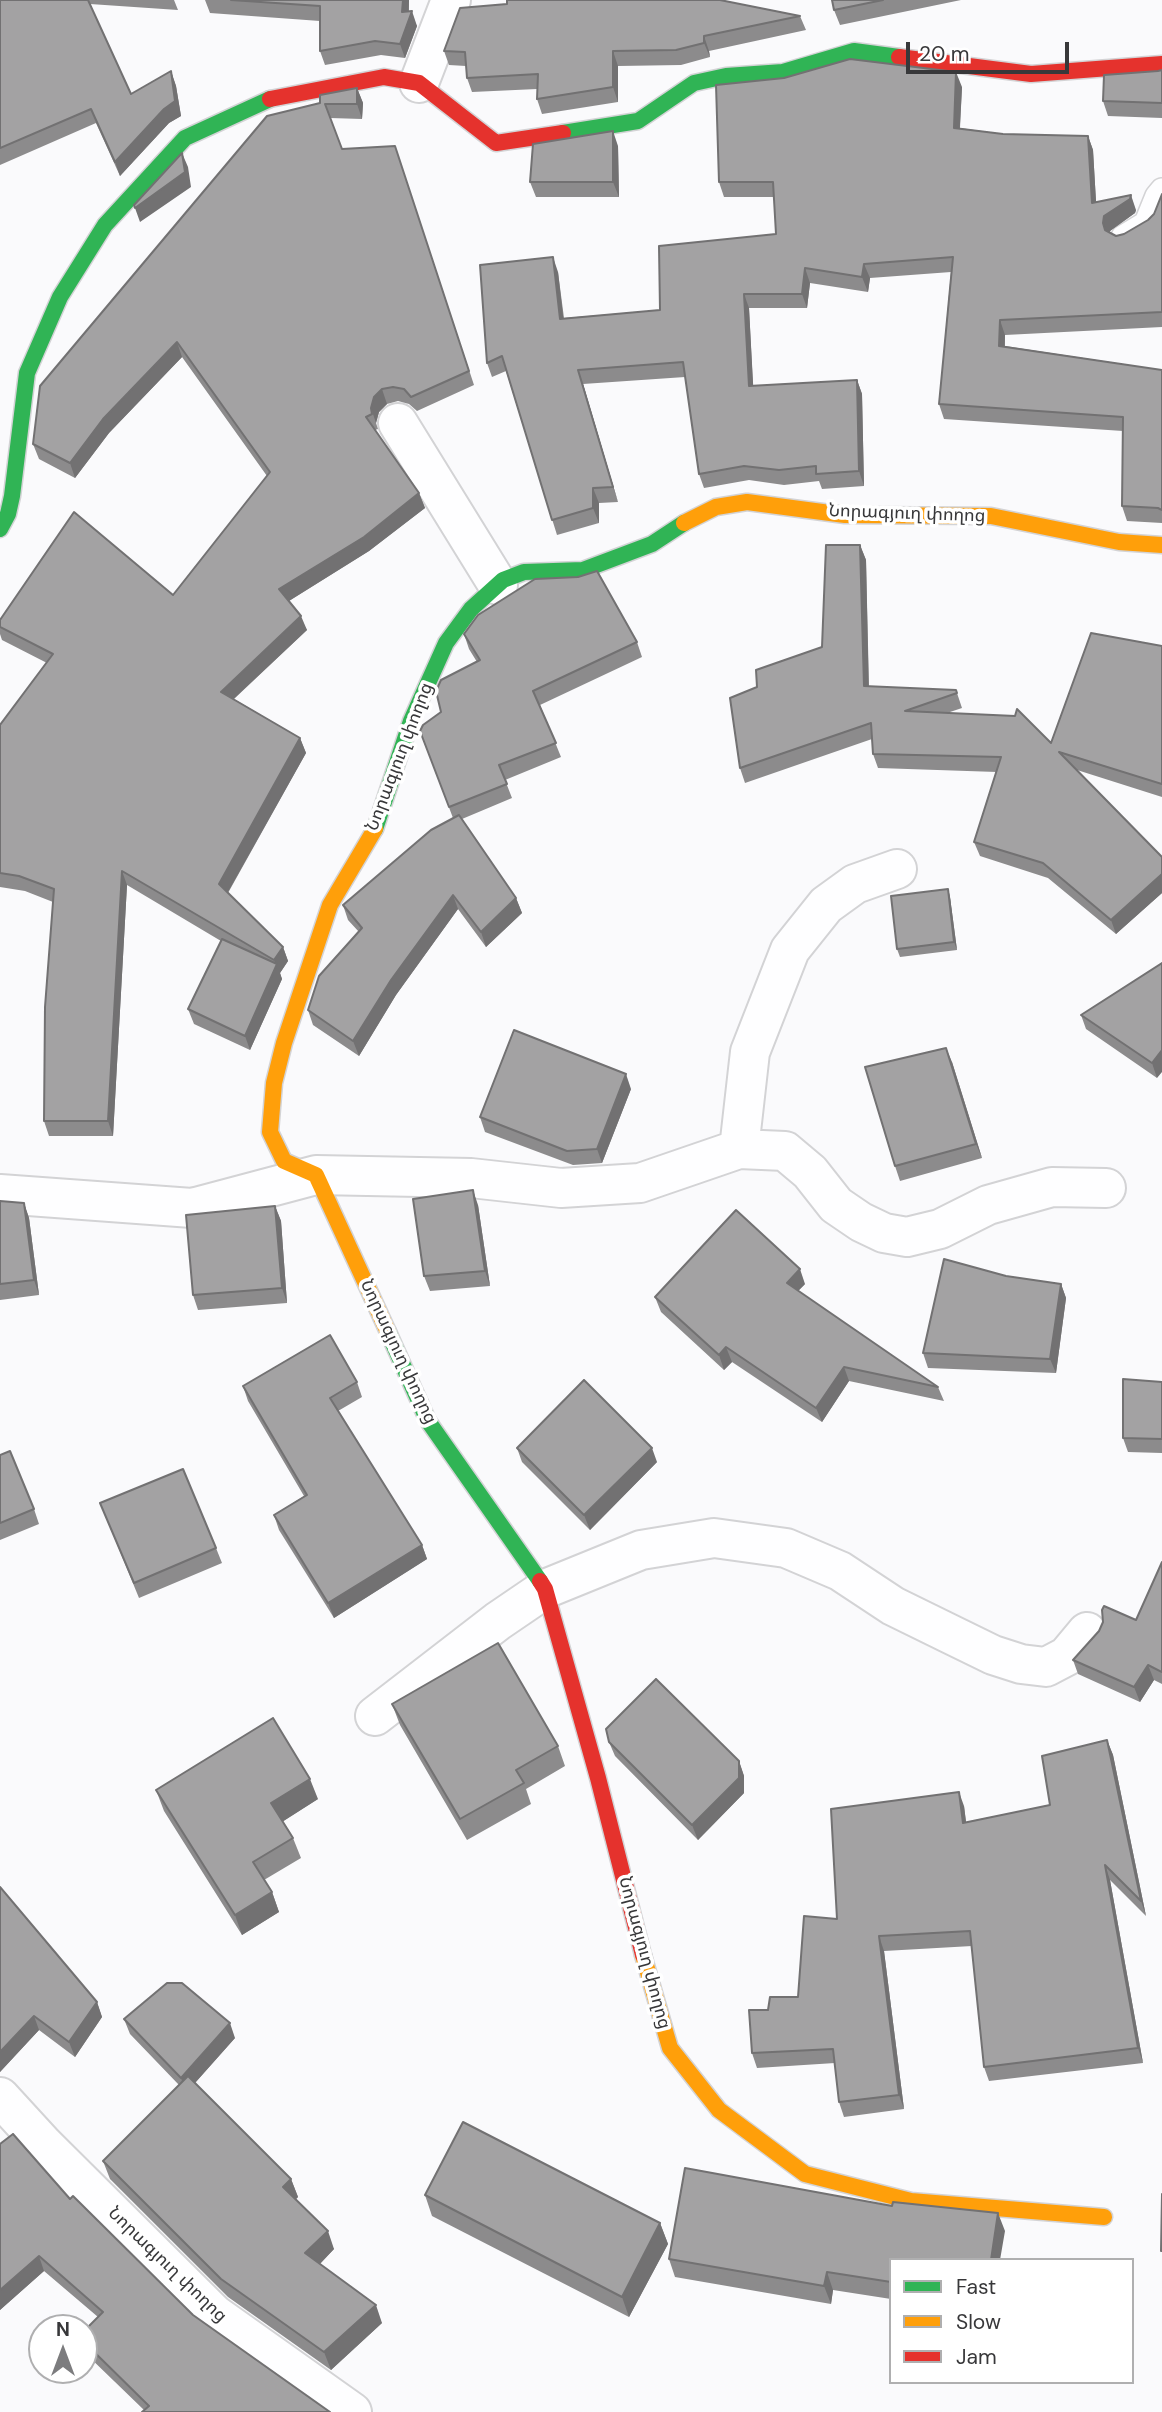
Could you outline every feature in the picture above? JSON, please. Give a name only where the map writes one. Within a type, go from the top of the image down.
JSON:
[{"type":"street","points":[[419,83],[451,0]]},
{"type":"street","points":[[0,529],[8,514],[12,496],[27,373],[60,297],[105,225],[185,138],[273,97],[384,77],[419,83],[496,143],[638,121],[694,83],[726,76],[783,72],[854,51],[1031,74],[1162,64]]},
{"type":"street","points":[[398,423],[498,585]]},
{"type":"street","name":"Նորագյուղ փողոց","points":[[1104,2217],[911,2201],[805,2174],[719,2110],[670,2048],[545,1588],[428,1421],[316,1175],[284,1161],[270,1132],[274,1083],[284,1043],[330,905],[375,828],[411,721],[446,643],[471,610],[503,580],[524,572],[583,570],[652,544],[689,520],[716,507],[747,502],[845,515],[992,516],[1119,542],[1162,545]]},
{"type":"street","points":[[740,1149],[750,1052],[790,950],[826,905],[855,884],[897,869]]},
{"type":"street","name":"Նորագյուղ փողոց","points":[[0,1194],[192,1208],[316,1175],[471,1178],[561,1188],[640,1183],[740,1149],[785,1151],[810,1172],[836,1205],[884,1233],[906,1237],[940,1229],[988,1205],[1052,1188],[1106,1188]]},
{"type":"street","points":[[375,1716],[545,1588],[641,1550],[714,1538],[786,1548],[840,1571],[893,1606],[993,1655],[1021,1664],[1046,1667],[1067,1656],[1087,1632]]},
{"type":"street","name":"Նորագյուղ փողոց","points":[[0,2097],[44,2145],[214,2314],[352,2412]]},
{"type":"lane","points":[[1122,237],[1146,223],[1162,190]]},
{"type":"building","points":[[0,0],[88,0],[131,94],[171,71],[175,101],[164,109],[115,162],[91,109],[0,148]]},
{"type":"building","points":[[231,0],[403,0],[402,12],[412,11],[400,44],[375,41],[320,51],[320,6]]},
{"type":"building","points":[[507,0],[720,0],[800,16],[704,36],[704,43],[676,50],[613,51],[613,87],[537,99],[538,74],[467,78],[465,52],[444,51],[460,8],[507,4]]},
{"type":"building","points":[[832,0],[883,0],[834,10]]},
{"type":"building","points":[[850,59],[956,72],[954,128],[1003,134],[1088,136],[1092,203],[1131,195],[1130,199],[1104,216],[1105,230],[1116,236],[1148,220],[1154,214],[1162,194],[1162,312],[1000,320],[999,346],[1162,370],[1162,510],[1122,506],[1123,417],[939,404],[953,257],[864,264],[862,277],[805,268],[802,294],[744,294],[749,386],[857,380],[859,471],[816,474],[816,466],[779,470],[744,466],[699,474],[683,362],[578,370],[613,487],[593,488],[593,508],[552,520],[502,356],[487,363],[480,265],[553,257],[560,319],[660,310],[659,246],[776,234],[773,182],[719,182],[716,85],[784,78]]},
{"type":"building","points":[[1162,70],[1162,103],[1103,101],[1104,75]]},
{"type":"building","points":[[357,88],[357,104],[325,104],[342,149],[395,146],[469,371],[411,397],[404,389],[393,387],[382,389],[374,397],[372,414],[366,417],[419,493],[364,537],[279,589],[301,616],[221,692],[300,738],[219,884],[283,947],[274,960],[122,871],[108,1121],[44,1121],[45,1007],[54,889],[19,876],[0,873],[0,725],[53,654],[0,627],[0,620],[74,512],[173,595],[270,472],[177,342],[103,419],[70,463],[33,444],[40,386],[267,116],[320,103],[320,95]]},
{"type":"building","points":[[613,131],[613,182],[530,182],[533,144]]},
{"type":"building","points":[[182,153],[185,172],[135,208],[134,205]]},
{"type":"building","points":[[826,545],[860,545],[864,686],[956,690],[957,693],[905,711],[1015,716],[1017,709],[1051,743],[1091,633],[1162,646],[1162,784],[1059,752],[1162,857],[1162,874],[1111,920],[1043,863],[974,842],[1001,757],[873,754],[871,723],[740,768],[730,698],[757,687],[756,670],[822,647]]},
{"type":"building","points":[[597,571],[637,642],[533,691],[556,743],[499,765],[507,784],[449,807],[420,731],[423,725],[441,712],[436,691],[441,680],[480,660],[464,634],[478,615],[535,579],[578,577]]},
{"type":"building","points":[[459,815],[516,898],[481,932],[453,895],[391,980],[353,1041],[308,1010],[319,976],[362,928],[343,905],[431,830]]},
{"type":"building","points":[[948,889],[954,942],[897,949],[891,896]]},
{"type":"building","points":[[222,939],[277,964],[245,1036],[188,1009]]},
{"type":"building","points":[[1162,963],[1162,1050],[1152,1063],[1081,1015]]},
{"type":"building","points":[[514,1030],[626,1074],[597,1149],[567,1151],[480,1117]]},
{"type":"building","points":[[946,1048],[976,1144],[895,1166],[865,1067]]},
{"type":"building","points":[[473,1190],[485,1271],[424,1276],[413,1199]]},
{"type":"building","points":[[0,1201],[24,1203],[34,1280],[0,1284]]},
{"type":"building","points":[[275,1206],[282,1288],[193,1295],[186,1215]]},
{"type":"building","points":[[736,1210],[800,1269],[787,1283],[938,1387],[844,1367],[816,1408],[726,1347],[719,1355],[655,1297]]},
{"type":"building","points":[[944,1259],[1006,1276],[1061,1284],[1050,1359],[923,1353]]},
{"type":"building","points":[[330,1335],[357,1382],[330,1398],[422,1545],[328,1603],[274,1515],[307,1495],[243,1386]]},
{"type":"building","points":[[1123,1379],[1162,1382],[1162,1439],[1123,1438]]},
{"type":"building","points":[[584,1380],[652,1448],[584,1515],[517,1448]]},
{"type":"building","points":[[10,1451],[34,1509],[0,1523],[0,1455]]},
{"type":"building","points":[[183,1469],[216,1548],[134,1583],[100,1503]]},
{"type":"building","points":[[1162,1562],[1162,1672],[1148,1665],[1134,1687],[1073,1660],[1099,1631],[1103,1622],[1104,1606],[1136,1620]]},
{"type":"building","points":[[498,1643],[558,1746],[516,1770],[524,1783],[460,1819],[392,1704]]},
{"type":"building","points":[[656,1679],[739,1761],[739,1778],[692,1825],[609,1742],[606,1729]]},
{"type":"building","points":[[273,1718],[310,1779],[271,1803],[293,1838],[253,1862],[272,1892],[235,1915],[156,1790]]},
{"type":"building","points":[[1107,1740],[1141,1901],[1105,1865],[1138,2048],[984,2067],[970,1931],[879,1936],[899,2095],[839,2102],[833,2049],[752,2053],[749,2010],[768,2010],[770,1997],[798,1997],[804,1916],[837,1919],[831,1809],[959,1792],[963,1823],[1050,1805],[1042,1756]]},
{"type":"building","points":[[0,1887],[97,2002],[69,2042],[34,2016],[0,2052]]},
{"type":"building","points":[[167,1983],[182,1983],[230,2023],[181,2078],[124,2019]]},
{"type":"building","points":[[188,2076],[291,2179],[283,2187],[328,2231],[305,2253],[376,2305],[324,2352],[221,2279],[103,2161]]},
{"type":"building","points":[[463,2122],[660,2223],[622,2297],[425,2195]]},
{"type":"building","points":[[13,2134],[70,2199],[73,2196],[193,2315],[330,2412],[142,2412],[149,2406],[98,2356],[98,2317],[103,2312],[39,2256],[0,2290],[0,2144]]},
{"type":"building","points":[[685,2168],[892,2206],[893,2202],[998,2213],[991,2258],[889,2258],[889,2282],[827,2272],[824,2286],[669,2259]]},
{"type":"traffic: fast","points":[[563,133],[638,121],[694,83],[726,76],[783,72],[854,51],[899,57]]},
{"type":"traffic: fast","points":[[0,529],[8,514],[12,496],[27,373],[60,297],[105,225],[185,138],[270,99]]},
{"type":"traffic: fast","points":[[375,829],[411,721],[446,643],[471,609],[503,580],[524,572],[583,570],[652,544],[684,523]]},
{"type":"traffic: fast","points":[[388,1332],[428,1421],[540,1581]]},
{"type":"traffic: slow","points":[[684,523],[716,507],[747,502],[845,515],[991,516],[1119,542],[1162,545]]},
{"type":"traffic: slow","points":[[375,829],[330,905],[284,1043],[274,1083],[270,1132],[284,1161],[316,1175],[388,1332]]},
{"type":"traffic: slow","points":[[643,1955],[670,2048],[719,2110],[805,2174],[911,2201],[1104,2217]]},
{"type":"traffic: jam","points":[[899,57],[1031,74],[1162,64]]},
{"type":"traffic: jam","points":[[270,99],[384,77],[419,83],[496,143],[563,133]]},
{"type":"traffic: jam","points":[[540,1581],[545,1589],[598,1778],[643,1955]]}]
